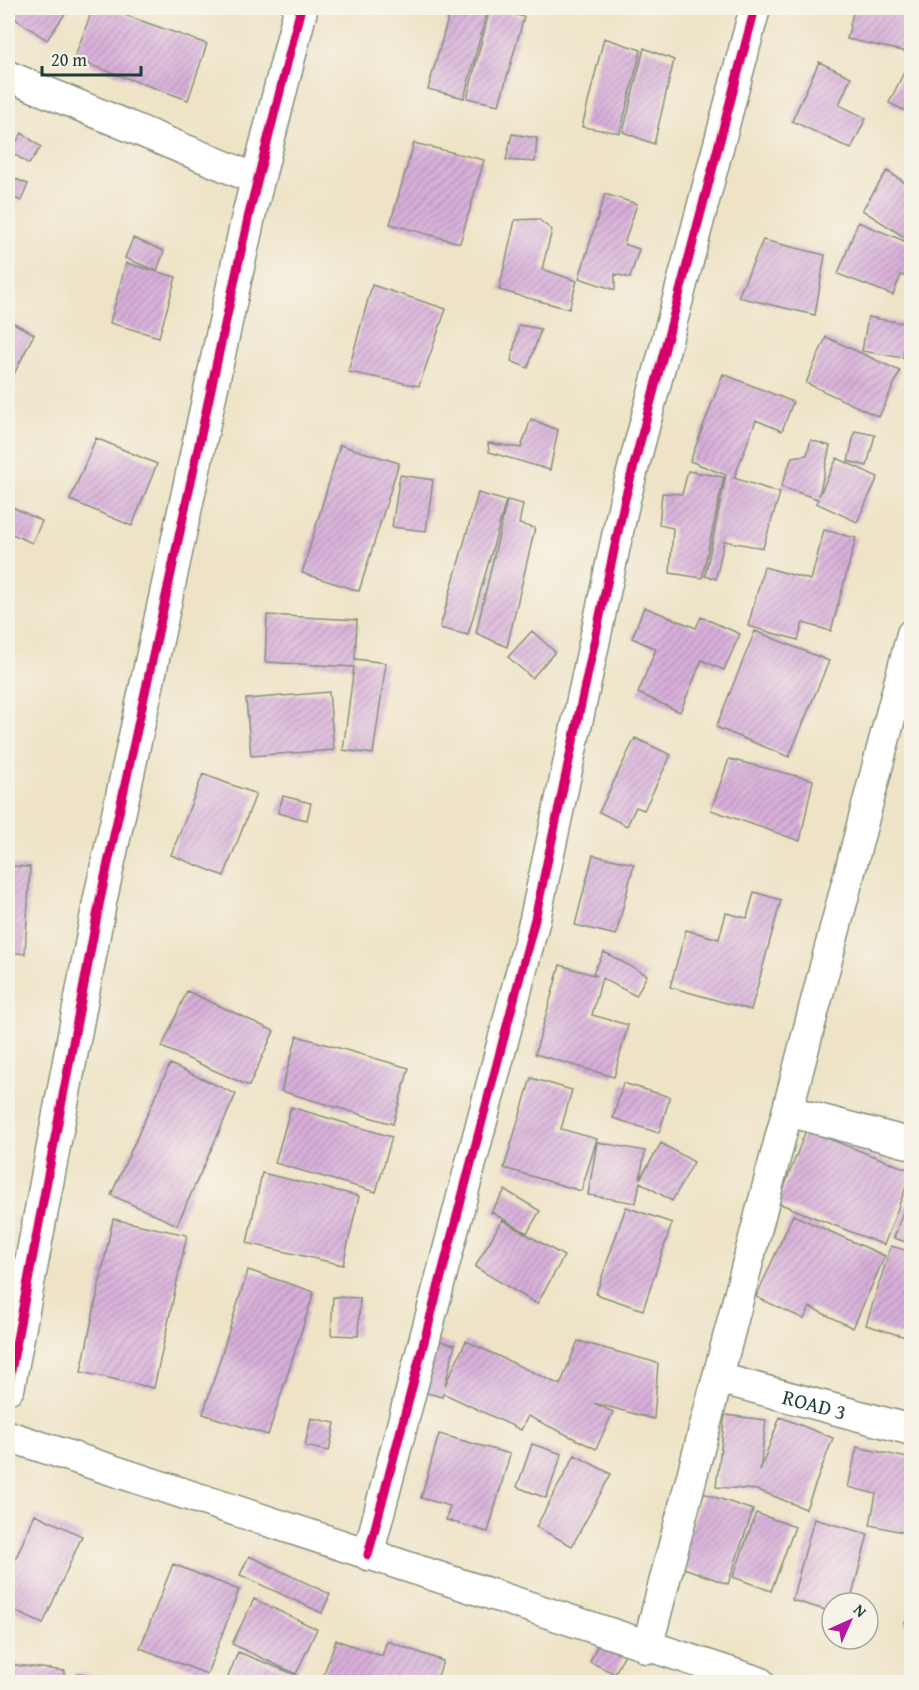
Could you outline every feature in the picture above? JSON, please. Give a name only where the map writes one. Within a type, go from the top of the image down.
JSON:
[{"type":"street","points":[[8,1387],[16,1301],[100,900],[258,180],[301,8]]},
{"type":"street","points":[[368,1555],[535,919],[625,500],[755,8]]},
{"type":"street","points":[[8,76],[258,180]]},
{"type":"street","points":[[647,1648],[912,634]]},
{"type":"street","points":[[788,1111],[912,1144]]},
{"type":"street","name":"ROAD 3","points":[[718,1378],[912,1430]]},
{"type":"street","points":[[8,1436],[759,1683]]},
{"type":"building","points":[[8,8],[69,8],[47,40],[8,14]]},
{"type":"building","points":[[93,8],[105,8],[207,44],[188,100],[74,59]]},
{"type":"building","points":[[451,8],[488,8],[464,98],[428,89]]},
{"type":"building","points":[[490,8],[524,17],[499,105],[467,98]]},
{"type":"building","points":[[854,8],[897,8],[912,11],[912,53],[847,39]]},
{"type":"building","points":[[604,38],[641,50],[620,133],[582,127]]},
{"type":"building","points":[[644,48],[674,60],[654,144],[623,132]]},
{"type":"building","points":[[819,62],[851,77],[839,105],[866,118],[851,149],[792,121]]},
{"type":"building","points":[[907,66],[912,68],[912,114],[889,103]]},
{"type":"building","points":[[22,133],[41,147],[29,164],[10,151]]},
{"type":"building","points":[[512,134],[537,138],[535,162],[506,160]]},
{"type":"building","points":[[414,143],[484,160],[460,243],[390,224]]},
{"type":"building","points":[[887,171],[912,187],[912,242],[862,210]]},
{"type":"building","points":[[8,176],[28,184],[21,201],[8,195]]},
{"type":"building","points":[[605,194],[637,204],[624,244],[639,249],[630,278],[615,274],[615,290],[579,278]]},
{"type":"building","points":[[538,219],[552,230],[542,269],[577,281],[569,309],[499,290],[515,220]]},
{"type":"building","points":[[858,222],[912,244],[912,279],[901,275],[893,295],[838,274]]},
{"type":"building","points":[[133,238],[164,251],[157,271],[125,258]]},
{"type":"building","points":[[763,240],[825,255],[815,315],[738,297]]},
{"type":"building","points":[[126,263],[176,277],[159,337],[110,323]]},
{"type":"building","points":[[372,285],[446,309],[419,386],[348,372]]},
{"type":"building","points":[[868,317],[908,324],[903,358],[862,351]]},
{"type":"building","points":[[8,320],[34,334],[8,386]]},
{"type":"building","points":[[519,325],[541,329],[528,368],[511,361]]},
{"type":"building","points":[[826,337],[900,371],[879,417],[806,383]]},
{"type":"building","points":[[723,374],[793,402],[782,431],[756,420],[734,478],[780,493],[763,548],[724,541],[716,579],[705,576],[726,475],[690,461]]},
{"type":"building","points":[[531,419],[558,430],[550,470],[489,452],[488,443],[521,448]]},
{"type":"building","points":[[855,431],[875,435],[867,466],[848,461]]},
{"type":"building","points":[[96,438],[157,464],[132,526],[70,500]]},
{"type":"building","points":[[811,440],[830,446],[819,496],[837,458],[878,477],[857,522],[816,503],[818,499],[781,487],[792,457],[807,455]]},
{"type":"building","points":[[340,445],[399,463],[359,591],[302,573]]},
{"type":"building","points":[[688,471],[724,477],[702,578],[670,573],[673,528],[659,525],[662,493],[682,494]]},
{"type":"building","points":[[400,475],[433,480],[426,531],[392,527]]},
{"type":"building","points":[[478,493],[506,501],[468,635],[440,628]]},
{"type":"building","points":[[507,500],[523,504],[519,524],[535,528],[507,647],[476,633]]},
{"type":"building","points":[[8,505],[42,521],[32,543],[8,532]]},
{"type":"building","points":[[824,530],[856,538],[831,631],[803,623],[798,640],[748,626],[764,567],[811,580]]},
{"type":"building","points":[[644,607],[696,628],[701,617],[740,634],[724,670],[702,660],[680,712],[638,693],[656,649],[632,638]]},
{"type":"building","points":[[267,615],[357,620],[355,659],[386,663],[373,754],[343,750],[354,667],[265,662]]},
{"type":"building","points":[[532,631],[555,652],[532,678],[508,657]]},
{"type":"building","points":[[755,631],[829,661],[789,757],[716,727]]},
{"type":"building","points":[[329,692],[334,750],[251,756],[246,699]]},
{"type":"building","points":[[635,738],[671,755],[644,810],[636,807],[627,826],[599,812]]},
{"type":"building","points":[[729,759],[813,780],[800,841],[711,810]]},
{"type":"building","points":[[203,774],[256,794],[224,876],[171,855]]},
{"type":"building","points":[[283,796],[311,803],[307,820],[278,813]]},
{"type":"building","points":[[593,855],[634,864],[616,935],[575,925]]},
{"type":"building","points":[[8,866],[30,867],[25,954],[8,952]]},
{"type":"building","points":[[754,892],[781,900],[751,1010],[670,987],[686,930],[719,939],[726,913],[747,918]]},
{"type":"building","points":[[604,952],[647,975],[636,996],[602,978],[592,1015],[628,1025],[614,1077],[535,1054],[560,965],[597,976],[593,973]]},
{"type":"building","points":[[187,991],[274,1031],[249,1086],[162,1047]]},
{"type":"building","points":[[297,1036],[409,1068],[393,1124],[281,1091]]},
{"type":"building","points":[[170,1064],[236,1094],[177,1225],[111,1195]]},
{"type":"building","points":[[531,1078],[572,1090],[561,1129],[597,1139],[581,1191],[504,1168]]},
{"type":"building","points":[[623,1083],[670,1097],[659,1133],[613,1118]]},
{"type":"building","points":[[291,1107],[392,1137],[376,1192],[275,1163]]},
{"type":"building","points":[[806,1130],[912,1171],[884,1245],[778,1203]]},
{"type":"building","points":[[597,1142],[645,1151],[640,1179],[661,1143],[694,1162],[672,1201],[640,1182],[636,1203],[588,1195]]},
{"type":"building","points":[[262,1173],[359,1196],[343,1265],[247,1243]]},
{"type":"building","points":[[912,1189],[912,1244],[894,1238]]},
{"type":"building","points":[[505,1190],[540,1211],[527,1233],[491,1212]]},
{"type":"building","points":[[626,1207],[672,1223],[643,1310],[596,1294]]},
{"type":"building","points":[[793,1215],[885,1256],[853,1328],[810,1307],[804,1319],[756,1297]]},
{"type":"building","points":[[113,1219],[187,1235],[154,1388],[81,1372]]},
{"type":"building","points":[[502,1220],[564,1256],[537,1304],[475,1267]]},
{"type":"building","points":[[891,1246],[912,1252],[912,1339],[866,1325]]},
{"type":"building","points":[[248,1270],[314,1292],[268,1435],[203,1414]]},
{"type":"building","points":[[333,1297],[360,1298],[358,1336],[331,1335]]},
{"type":"building","points":[[436,1340],[455,1345],[445,1385],[466,1341],[560,1385],[578,1341],[658,1363],[654,1419],[594,1403],[613,1412],[596,1449],[528,1416],[521,1430],[443,1393],[442,1397],[423,1392]]},
{"type":"building","points":[[725,1415],[766,1420],[760,1470],[780,1417],[833,1438],[806,1509],[758,1490],[716,1487]]},
{"type":"building","points":[[311,1418],[335,1423],[329,1451],[305,1446]]},
{"type":"building","points":[[439,1434],[510,1454],[488,1532],[446,1520],[450,1506],[421,1498]]},
{"type":"building","points":[[532,1444],[562,1454],[546,1498],[517,1487]]},
{"type":"building","points":[[857,1447],[912,1459],[912,1534],[870,1525],[876,1494],[848,1487]]},
{"type":"building","points":[[575,1455],[611,1474],[572,1546],[536,1527]]},
{"type":"building","points":[[703,1493],[753,1510],[728,1584],[678,1566]]},
{"type":"building","points":[[756,1513],[795,1527],[771,1591],[733,1577]]},
{"type":"building","points":[[35,1514],[82,1536],[43,1624],[8,1608],[8,1576]]},
{"type":"building","points":[[814,1519],[868,1534],[853,1591],[820,1591],[820,1608],[792,1600]]},
{"type":"building","points":[[249,1556],[330,1594],[322,1613],[240,1575]]},
{"type":"building","points":[[173,1564],[239,1590],[207,1674],[140,1648]]},
{"type":"building","points":[[254,1599],[317,1629],[296,1674],[232,1644]]},
{"type":"building","points":[[912,1611],[912,1627],[905,1623]]},
{"type":"building","points":[[601,1637],[627,1649],[615,1674],[590,1662]]},
{"type":"building","points":[[336,1640],[382,1656],[387,1641],[443,1661],[436,1682],[321,1682]]},
{"type":"building","points":[[238,1652],[299,1676],[297,1682],[226,1682]]},
{"type":"building","points":[[8,1664],[65,1671],[64,1682],[8,1682]]},
{"type":"building","points":[[77,1673],[126,1681],[126,1682],[76,1682]]},
{"type":"cycle path","points":[[8,1387],[100,900],[249,214],[301,8]]},
{"type":"cycle path","points":[[368,1555],[535,919],[625,499],[755,8]]}]
